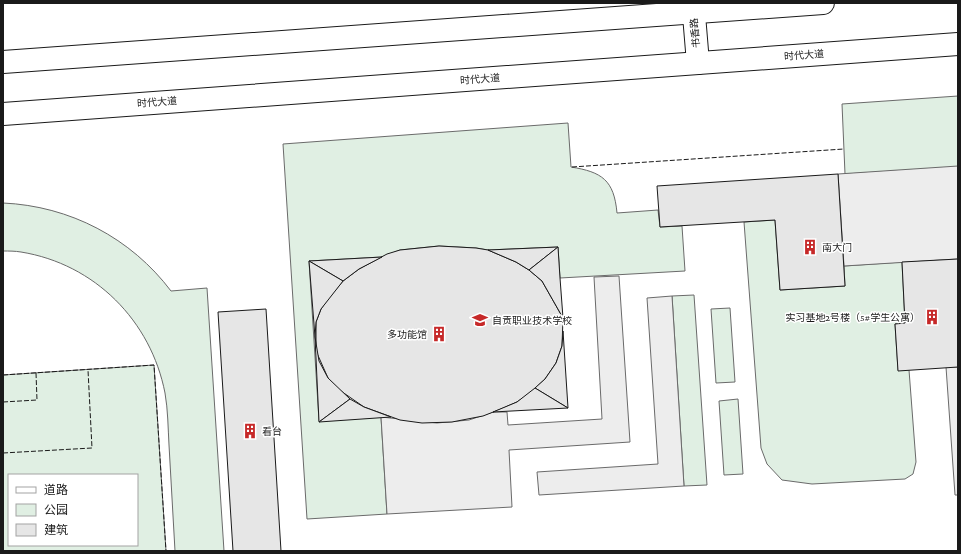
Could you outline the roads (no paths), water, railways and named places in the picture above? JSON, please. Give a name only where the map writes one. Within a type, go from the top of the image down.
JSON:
[{"type":"main road","points":[[3,62],[693,8],[823,3]]},
{"type":"main road","name":"书香路","points":[[693,8],[698,63]]},
{"type":"main road","name":"时代大道","points":[[3,114],[958,44]]},
{"type":"place","name":"南大门","points":[[810,247]]},
{"type":"place","name":"实习基地2号楼（5#学生公寓）","points":[[932,317]]},
{"type":"place","name":"自贡职业技术学校","points":[[480,320]]},
{"type":"place","name":"多功能馆","points":[[439,334]]},
{"type":"place","name":"看台","points":[[250,431]]}]
